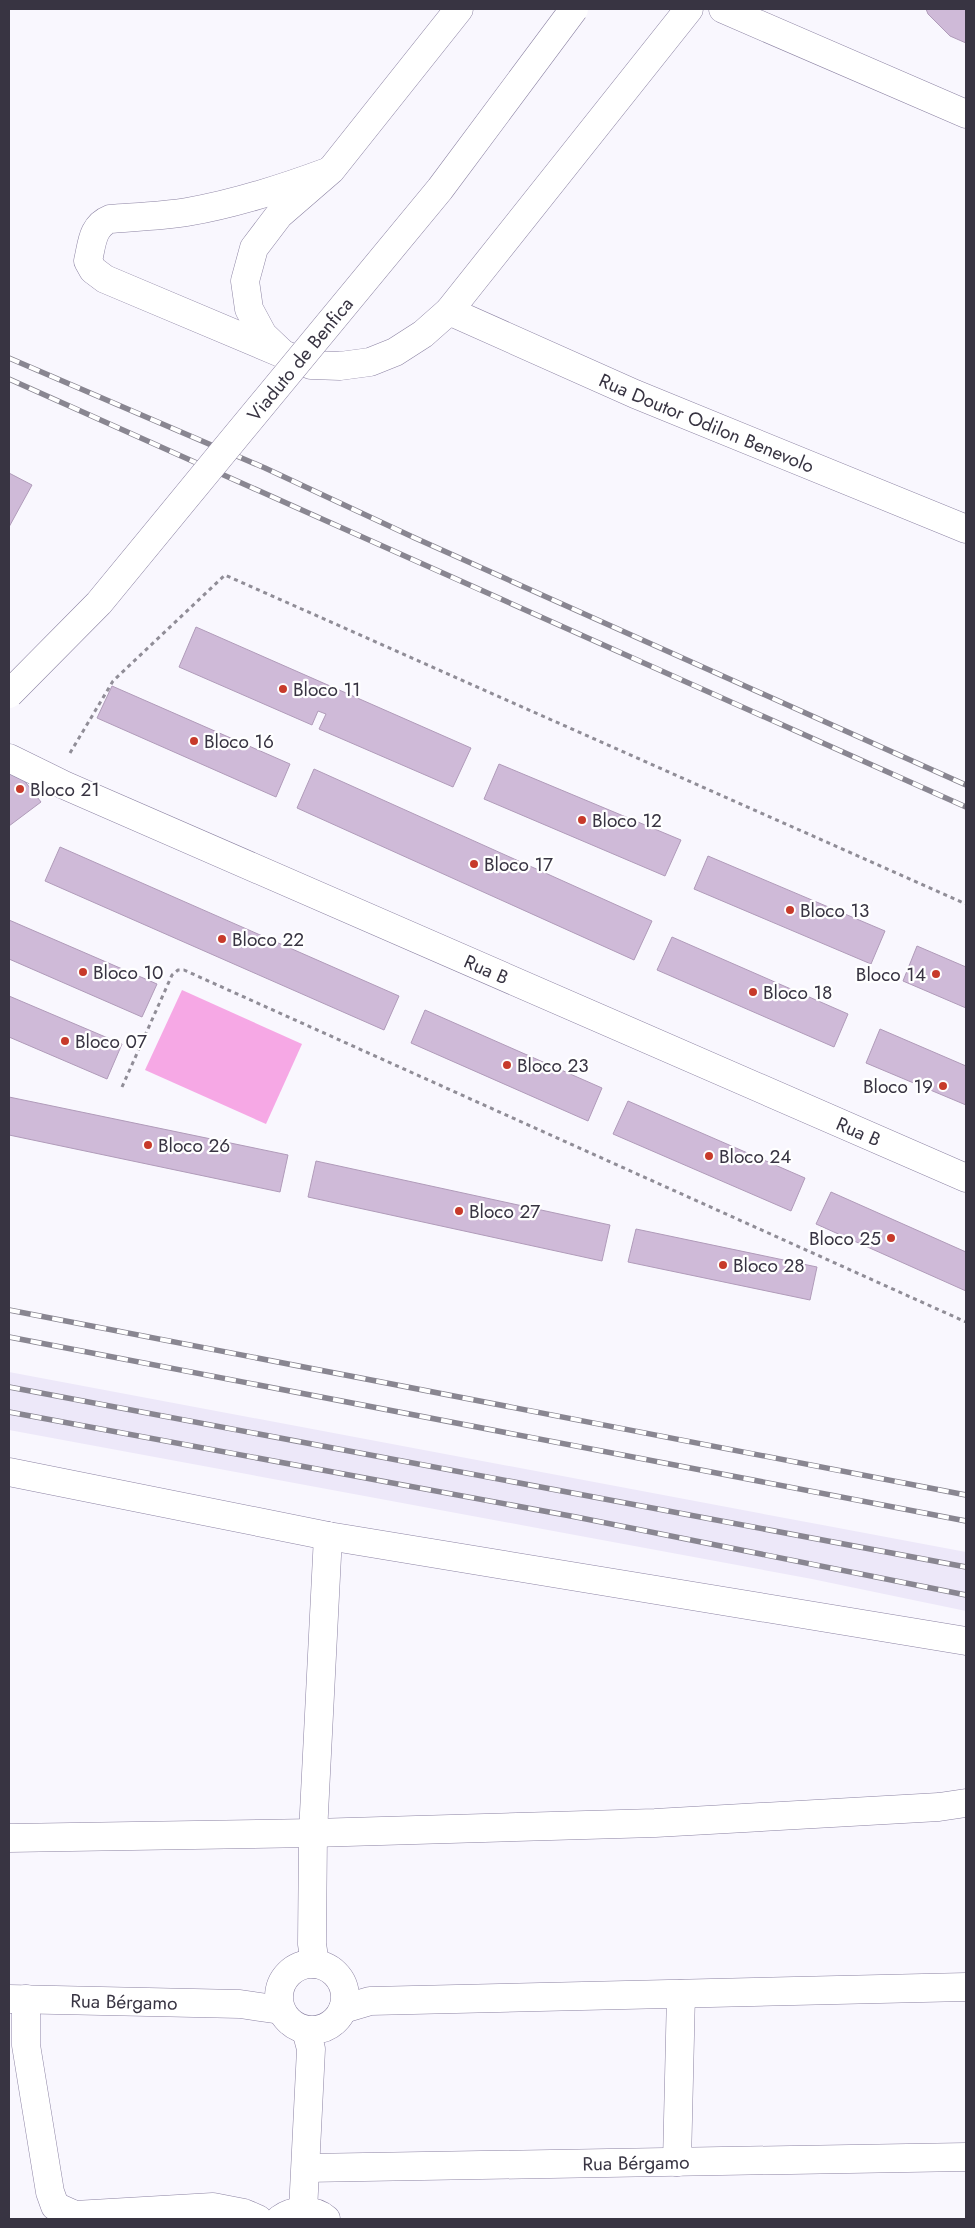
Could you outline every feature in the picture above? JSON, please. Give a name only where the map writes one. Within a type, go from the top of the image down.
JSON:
[{"type":"street","points":[[283,354],[263,335],[249,309],[245,281],[254,248],[279,215],[331,170],[459,9]]},
{"type":"street","name":"Viaduto de Benfica","points":[[9,694],[99,603],[440,189],[574,9]]},
{"type":"street","points":[[331,170],[274,192],[224,205],[185,213],[110,219],[101,222],[94,232],[88,261],[93,270],[105,279],[311,365],[340,366],[370,362],[395,352],[423,334],[448,312],[689,9]]},
{"type":"street","points":[[723,9],[966,114]]},
{"type":"street","name":"Rua Doutor Odilon Benevolo","points":[[448,312],[635,394],[966,530]]},
{"type":"street","name":"Rua B","points":[[9,758],[54,780],[966,1178]]},
{"type":"street","points":[[9,1472],[328,1536],[966,1641]]},
{"type":"street","points":[[311,1958],[313,1833],[328,1536]]},
{"type":"street","points":[[9,1838],[313,1833],[655,1824],[939,1807],[966,1803]]},
{"type":"street","points":[[311,1958],[334,1972],[353,2001]]},
{"type":"street","points":[[311,1958],[287,1975],[280,1985],[280,2004],[287,2021],[312,2036]]},
{"type":"street","points":[[312,2036],[338,2018],[353,2001],[966,1987]]},
{"type":"street","points":[[677,2162],[681,1994]]},
{"type":"street","points":[[17,1999],[50,2192],[55,2206],[75,2215],[213,2207],[244,2213],[258,2219]]},
{"type":"street","name":"Rua Bérgamo","points":[[17,1999],[280,2004]]},
{"type":"street","points":[[303,2216],[312,2036]]},
{"type":"street","name":"Rua Bérgamo","points":[[306,2168],[966,2157]]},
{"type":"path","points":[[54,780],[114,681],[225,575],[966,904]]},
{"type":"path","points":[[122,1087],[172,975],[178,970],[184,970],[966,1322]]},
{"type":"shaded area","points":[[182,990],[302,1044],[266,1124],[145,1070]]},
{"type":"shaded area","points":[[9,1372],[966,1552],[966,1611],[812,1579],[9,1430]]},
{"type":"building","points":[[926,9],[966,9],[966,43],[950,36],[928,14]]},
{"type":"building","points":[[9,473],[32,485],[9,527]]},
{"type":"building","name":"Bloco 11","points":[[196,627],[471,748],[453,787],[319,729],[326,714],[318,711],[312,725],[179,667]]},
{"type":"building","name":"Bloco 16","points":[[112,686],[290,764],[276,797],[97,718]]},
{"type":"building","name":"Bloco 12","points":[[499,764],[681,840],[665,876],[484,799]]},
{"type":"building","name":"Bloco 17","points":[[314,769],[652,921],[634,960],[297,808]]},
{"type":"building","name":"Bloco 21","points":[[16,770],[41,802],[9,826],[9,775]]},
{"type":"building","name":"Bloco 22","points":[[60,847],[399,996],[384,1030],[45,881]]},
{"type":"building","name":"Bloco 13","points":[[708,856],[885,931],[871,964],[694,889]]},
{"type":"building","name":"Bloco 10","points":[[9,920],[157,984],[142,1017],[9,959]]},
{"type":"building","name":"Bloco 18","points":[[672,937],[848,1014],[834,1047],[657,970]]},
{"type":"building","name":"Bloco 14","points":[[917,946],[966,967],[966,1008],[903,981]]},
{"type":"building","name":"Bloco 07","points":[[9,996],[122,1044],[107,1079],[9,1037]]},
{"type":"building","name":"Bloco 23","points":[[425,1010],[602,1088],[588,1121],[411,1043]]},
{"type":"building","name":"Bloco 19","points":[[880,1029],[966,1066],[966,1105],[866,1063]]},
{"type":"building","name":"Bloco 26","points":[[9,1097],[288,1155],[280,1192],[9,1135]]},
{"type":"building","name":"Bloco 24","points":[[628,1101],[805,1178],[791,1211],[613,1134]]},
{"type":"building","name":"Bloco 27","points":[[316,1161],[610,1225],[602,1261],[308,1197]]},
{"type":"building","name":"Bloco 25","points":[[831,1192],[966,1252],[966,1291],[816,1224]]},
{"type":"building","name":"Bloco 28","points":[[636,1229],[817,1267],[810,1300],[628,1262]]},
{"type":"railway","points":[[9,358],[265,468],[415,538],[966,785]]},
{"type":"railway","points":[[9,379],[966,807]]},
{"type":"railway","points":[[9,1310],[966,1495]]},
{"type":"railway","points":[[9,1337],[966,1521]]},
{"type":"railway","points":[[9,1387],[966,1567]]},
{"type":"railway","points":[[9,1412],[576,1517],[966,1595]]},
{"type":"place","name":"Bloco 11","points":[[283,689]]},
{"type":"place","name":"Bloco 16","points":[[194,741]]},
{"type":"place","name":"Bloco 21","points":[[20,789]]},
{"type":"place","name":"Bloco 12","points":[[582,820]]},
{"type":"place","name":"Bloco 17","points":[[474,864]]},
{"type":"place","name":"Bloco 13","points":[[790,910]]},
{"type":"place","name":"Bloco 22","points":[[222,939]]},
{"type":"place","name":"Bloco 10","points":[[83,972]]},
{"type":"place","name":"Bloco 14","points":[[936,974]]},
{"type":"place","name":"Bloco 18","points":[[753,992]]},
{"type":"place","name":"Bloco 07","points":[[65,1041]]},
{"type":"place","name":"Bloco 23","points":[[507,1065]]},
{"type":"place","name":"Bloco 19","points":[[943,1086]]},
{"type":"place","name":"Bloco 26","points":[[148,1145]]},
{"type":"place","name":"Bloco 24","points":[[709,1156]]},
{"type":"place","name":"Bloco 27","points":[[459,1211]]},
{"type":"place","name":"Bloco 25","points":[[891,1238]]},
{"type":"place","name":"Bloco 28","points":[[723,1265]]}]
